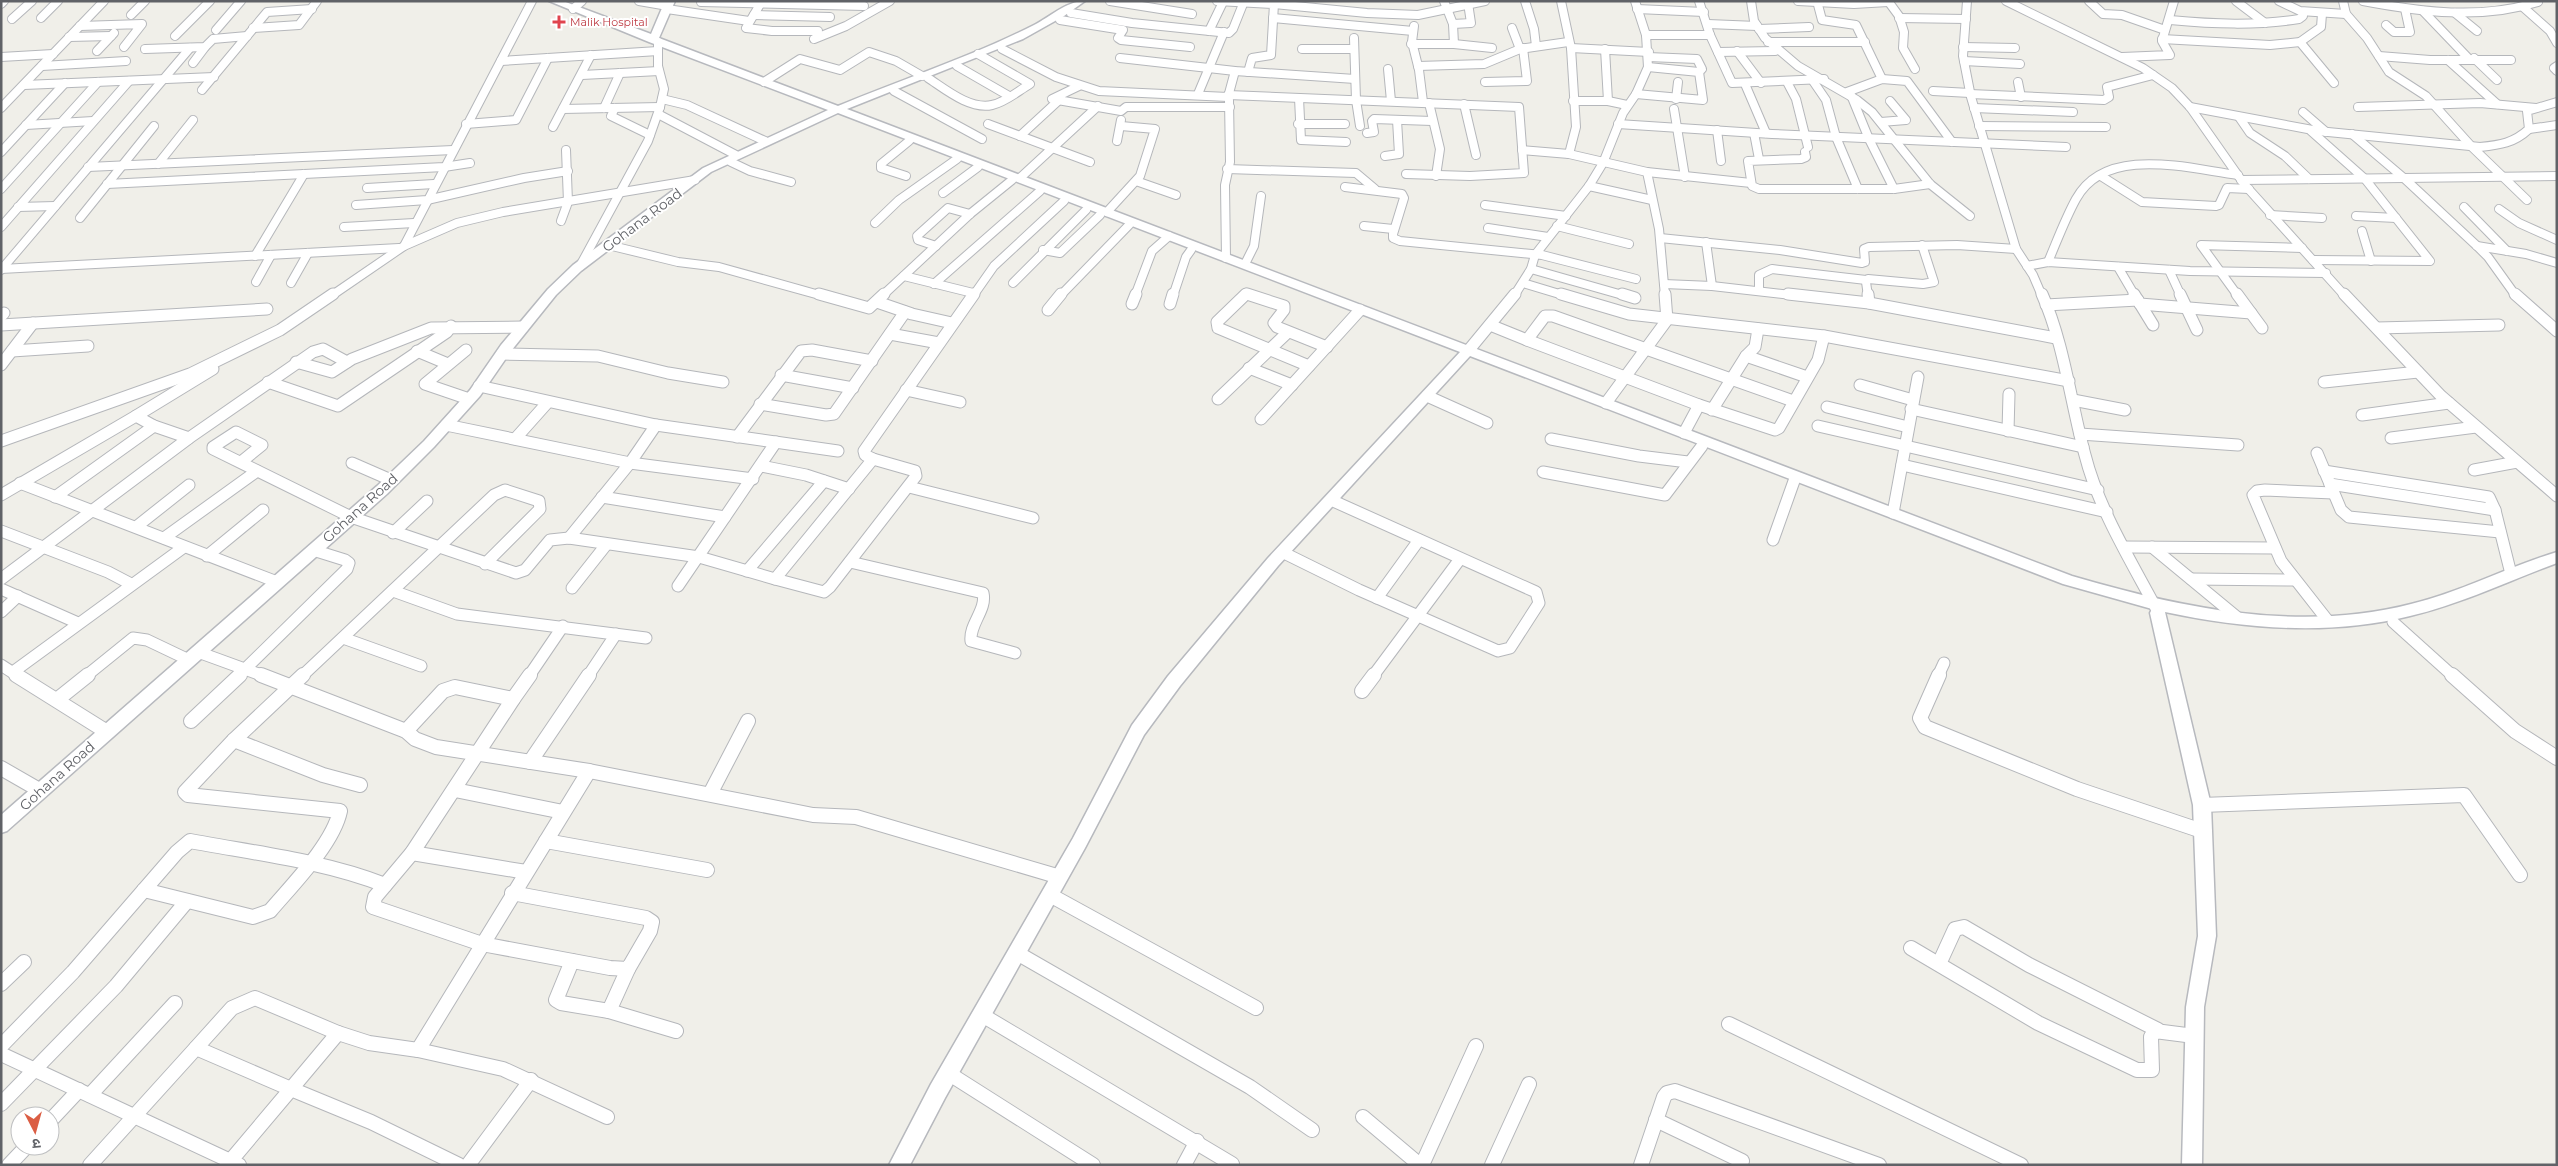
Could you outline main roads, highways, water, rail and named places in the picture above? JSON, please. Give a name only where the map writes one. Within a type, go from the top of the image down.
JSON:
[{"type":"main road","points":[[554,1],[656,44],[764,82],[1702,446],[2064,585],[2115,602],[2231,625],[2294,630],[2346,628],[2393,622],[2451,608],[2557,567]]},
{"type":"main road","points":[[733,158],[839,111],[957,66],[1039,27],[1080,1]]},
{"type":"main road","points":[[733,158],[765,141],[980,55],[1002,48],[1060,20],[1088,1]]},
{"type":"main road","points":[[656,44],[668,5]]},
{"type":"main road","points":[[839,111],[909,141],[1016,179],[1086,210],[1103,213],[1129,225],[1167,238],[1191,250],[1245,264],[1358,312]]},
{"type":"main road","name":"Gohana Road","points":[[2,824],[391,480],[469,399],[502,354],[552,292],[580,266],[698,177],[733,158]]},
{"type":"main road","points":[[899,1165],[948,1073],[1060,877],[1138,730],[1174,681],[1282,552],[1466,353]]},
{"type":"main road","points":[[1466,353],[1606,403],[2068,580],[2156,609],[2287,622],[2328,621],[2390,615],[2441,601],[2557,557]]},
{"type":"main road","points":[[2156,609],[2202,805],[2205,832],[2207,936],[2194,1007],[2192,1165]]},
{"type":"place","name":"Malik Hospital","points":[[559,22]]}]
